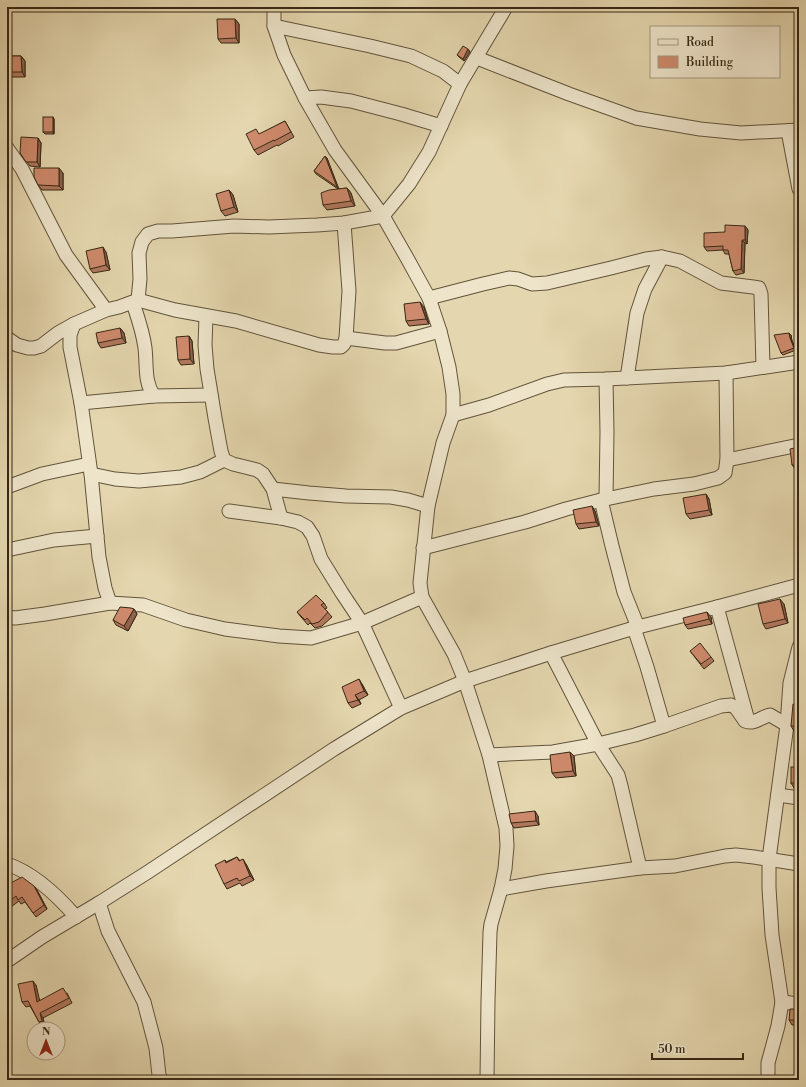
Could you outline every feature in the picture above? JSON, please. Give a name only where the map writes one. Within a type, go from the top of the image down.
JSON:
[{"type":"street","points":[[274,7],[274,26],[284,54],[305,98],[335,150],[383,216],[429,298],[449,367],[453,394],[453,415],[443,443],[428,506],[420,583],[422,597],[454,654],[465,681],[489,755],[506,828],[507,846],[505,869],[490,932],[488,1080]]},
{"type":"street","points":[[154,396],[148,383],[145,350],[136,302],[140,280],[139,253],[142,242],[148,234],[158,231],[234,226],[269,227],[344,223],[383,216],[409,184],[429,152],[460,84],[506,7]]},
{"type":"street","points":[[274,26],[411,56],[443,71],[460,84]]},
{"type":"street","points":[[476,58],[636,118],[700,129],[741,133],[793,130],[799,188]]},
{"type":"street","points":[[305,98],[321,97],[351,101],[441,126]]},
{"type":"street","points":[[7,148],[22,169],[66,255],[106,310]]},
{"type":"street","points":[[7,338],[17,345],[34,348],[40,346],[74,324],[106,310],[136,302],[206,317],[236,321],[319,345],[341,347],[346,338],[349,291],[344,223]]},
{"type":"street","points":[[429,298],[509,278],[518,279],[532,284],[547,283],[573,278],[646,259],[662,257],[680,262],[721,283],[753,286],[759,288],[762,294],[762,367]]},
{"type":"street","points":[[627,378],[637,313],[645,289],[662,257]]},
{"type":"street","points":[[206,317],[205,345],[207,369],[221,451],[224,460],[233,464],[257,470],[263,474],[273,489],[281,518]]},
{"type":"street","points":[[74,324],[70,336],[70,347],[81,403],[90,469],[99,557],[105,588],[110,603]]},
{"type":"street","points":[[346,338],[396,343],[440,332]]},
{"type":"street","points":[[453,415],[489,406],[547,384],[564,380],[726,373],[799,362]]},
{"type":"street","points":[[423,548],[525,522],[604,499],[654,489],[694,484],[718,478],[725,473],[727,460],[726,373]]},
{"type":"street","points":[[606,379],[607,432],[604,499],[612,546],[622,584],[664,726]]},
{"type":"street","points":[[81,403],[154,396],[211,395]]},
{"type":"street","points":[[727,460],[799,445]]},
{"type":"street","points":[[7,487],[42,474],[90,469],[114,479],[139,480],[181,477],[200,472],[224,460]]},
{"type":"street","points":[[273,489],[324,494],[391,497],[428,506]]},
{"type":"street","points":[[228,511],[281,518],[298,522],[307,527],[313,536],[321,559],[362,623],[400,708]]},
{"type":"street","points":[[7,550],[54,540],[97,536]]},
{"type":"street","points":[[7,961],[42,936],[76,917],[188,846],[334,749],[400,708],[465,681],[551,653],[636,628],[799,584]]},
{"type":"street","points":[[7,617],[15,618],[45,614],[110,603],[143,604],[186,620],[225,629],[279,636],[311,638],[362,623],[422,597]]},
{"type":"street","points":[[717,607],[748,723]]},
{"type":"street","points":[[768,1080],[768,1063],[778,1026],[782,1002],[772,935],[769,859],[787,725],[790,683],[799,647]]},
{"type":"street","points":[[551,653],[598,744],[618,776],[640,868]]},
{"type":"street","points":[[489,755],[552,752],[598,744],[635,735],[713,708],[727,705],[736,708],[744,721],[748,723],[758,721],[770,715],[787,725]]},
{"type":"street","points":[[778,795],[799,798]]},
{"type":"street","points":[[501,889],[640,868],[675,866],[736,855],[799,864]]},
{"type":"street","points":[[7,864],[27,873],[66,905],[76,917]]},
{"type":"street","points":[[98,903],[108,931],[144,1002],[151,1024],[156,1048],[159,1076],[161,1080]]},
{"type":"street","points":[[782,1002],[799,1004]]},
{"type":"building","points":[[217,19],[235,19],[236,38],[218,39]]},
{"type":"building","points":[[463,46],[468,49],[463,59],[457,55]]},
{"type":"building","points":[[7,56],[21,56],[22,72],[7,72]]},
{"type":"building","points":[[43,117],[53,117],[53,132],[43,132]]},
{"type":"building","points":[[285,121],[291,132],[254,150],[246,134],[256,129],[259,134]]},
{"type":"building","points":[[21,137],[38,138],[37,162],[26,162],[20,153]]},
{"type":"building","points":[[325,156],[337,187],[314,171]]},
{"type":"building","points":[[34,168],[59,168],[59,186],[38,185],[34,177]]},
{"type":"building","points":[[347,188],[351,201],[323,205],[321,193],[329,190]]},
{"type":"building","points":[[229,190],[234,207],[221,211],[216,194]]},
{"type":"building","points":[[725,225],[745,226],[745,240],[742,240],[741,269],[733,271],[728,250],[723,250],[723,246],[704,247],[704,233],[725,232]]},
{"type":"building","points":[[103,247],[106,265],[90,269],[86,251]]},
{"type":"building","points":[[420,302],[426,319],[406,321],[404,304]]},
{"type":"building","points":[[120,328],[122,338],[98,343],[96,333]]},
{"type":"building","points":[[789,333],[794,348],[781,353],[774,335]]},
{"type":"building","points":[[189,336],[190,359],[178,360],[176,337]]},
{"type":"building","points":[[799,447],[799,465],[792,465],[790,449]]},
{"type":"building","points":[[706,494],[709,510],[686,514],[683,498]]},
{"type":"building","points":[[592,506],[596,522],[576,524],[573,510]]},
{"type":"building","points":[[316,595],[324,603],[321,605],[328,612],[319,622],[312,624],[307,618],[305,620],[297,612]]},
{"type":"building","points":[[780,599],[785,619],[763,624],[758,604]]},
{"type":"building","points":[[120,607],[134,609],[124,626],[113,620]]},
{"type":"building","points":[[707,612],[709,619],[685,625],[683,618]]},
{"type":"building","points":[[700,643],[711,657],[701,664],[690,651]]},
{"type":"building","points":[[359,679],[364,691],[355,695],[358,700],[348,703],[342,687]]},
{"type":"building","points":[[793,704],[799,705],[799,726],[791,726]]},
{"type":"building","points":[[570,752],[573,771],[552,773],[550,755]]},
{"type":"building","points":[[791,767],[799,767],[799,783],[791,783]]},
{"type":"building","points":[[535,811],[536,821],[511,823],[509,814]]},
{"type":"building","points":[[237,857],[239,861],[243,859],[250,876],[239,881],[237,878],[224,884],[215,865],[225,860],[226,863]]},
{"type":"building","points":[[22,877],[34,886],[44,905],[33,913],[22,897],[18,900],[16,896],[7,903],[7,885]]},
{"type":"building","points":[[33,981],[37,1002],[63,988],[69,998],[40,1013],[42,1021],[38,1021],[28,1001],[22,1002],[18,984]]},
{"type":"building","points":[[790,1009],[799,1009],[799,1020],[789,1020]]}]
